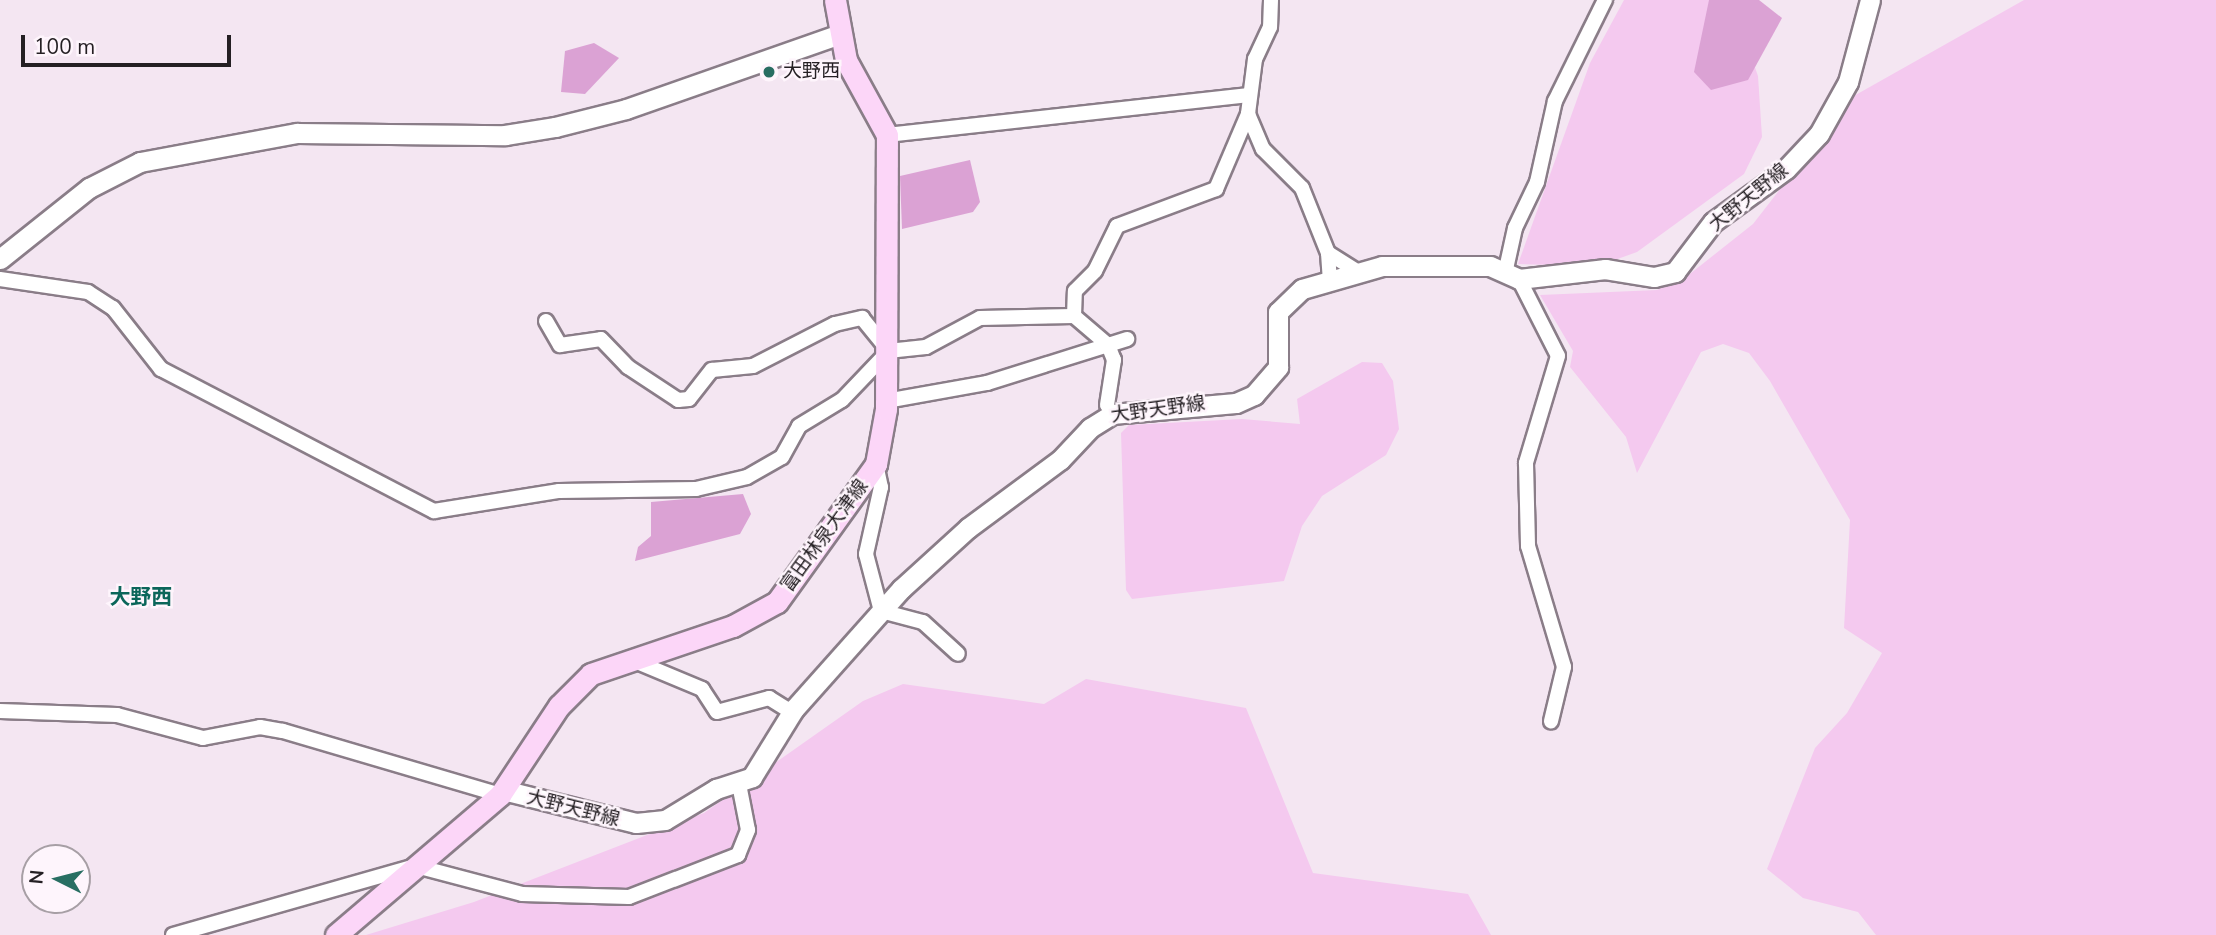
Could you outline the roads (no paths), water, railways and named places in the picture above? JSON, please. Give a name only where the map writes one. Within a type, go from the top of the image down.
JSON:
[{"type":"main road","name":"富田林泉大津線","points":[[336,935],[501,792],[559,706],[591,674],[627,658],[733,626],[776,601],[876,464],[886,401],[888,351],[887,135],[837,35],[835,0]]},
{"type":"main road","name":"大野天野線","points":[[501,792],[636,823],[665,820],[716,789],[739,784],[752,777],[791,712],[881,611],[936,555],[1060,460],[1101,419],[1184,403],[1236,403],[1254,395],[1278,367],[1284,302],[1330,281],[1382,266],[1512,274],[1605,269],[1654,277],[1675,272],[1713,222],[1787,169],[1819,134],[1848,82],[1870,0]]},
{"type":"main road","points":[[0,259],[89,188],[140,162],[297,134],[505,135],[555,127],[626,109],[837,35]]},
{"type":"street","points":[[1074,316],[1075,291],[1095,271],[1109,234],[1216,189],[1248,114],[1255,59],[1270,27],[1271,0]]},
{"type":"street","points":[[1551,721],[1564,667],[1528,546],[1526,463],[1558,356],[1512,274],[1515,228],[1537,182],[1555,101],[1605,0]]},
{"type":"street","points":[[887,135],[1250,95]]},
{"type":"street","points":[[1248,114],[1263,149],[1302,188],[1328,253],[1330,281]]},
{"type":"street","points":[[1328,253],[1359,272]]},
{"type":"street","points":[[0,279],[88,292],[113,308],[161,369],[434,511],[559,491],[696,489],[747,477],[782,457],[799,426],[842,400],[888,351],[926,347],[980,318],[1074,316],[1108,345],[1114,360],[1107,405]]},
{"type":"street","points":[[546,321],[560,345],[600,339],[628,367],[678,400],[689,399],[723,365],[753,366],[850,320],[875,327],[888,351]]},
{"type":"street","points":[[886,401],[987,383],[1127,339]]},
{"type":"street","points":[[876,464],[881,487],[866,554],[881,611],[923,622],[958,654]]},
{"type":"street","points":[[627,658],[702,689],[717,712],[769,698],[791,712]]},
{"type":"street","points":[[0,711],[117,715],[203,738],[260,727],[283,731],[501,792]]},
{"type":"street","points":[[173,935],[416,866],[522,894],[629,897],[738,855],[748,830],[739,784]]},
{"type":"place","name":"大野西","points":[[769,72]]},
{"type":"district","name":"大野西","points":[[141,597]]}]
